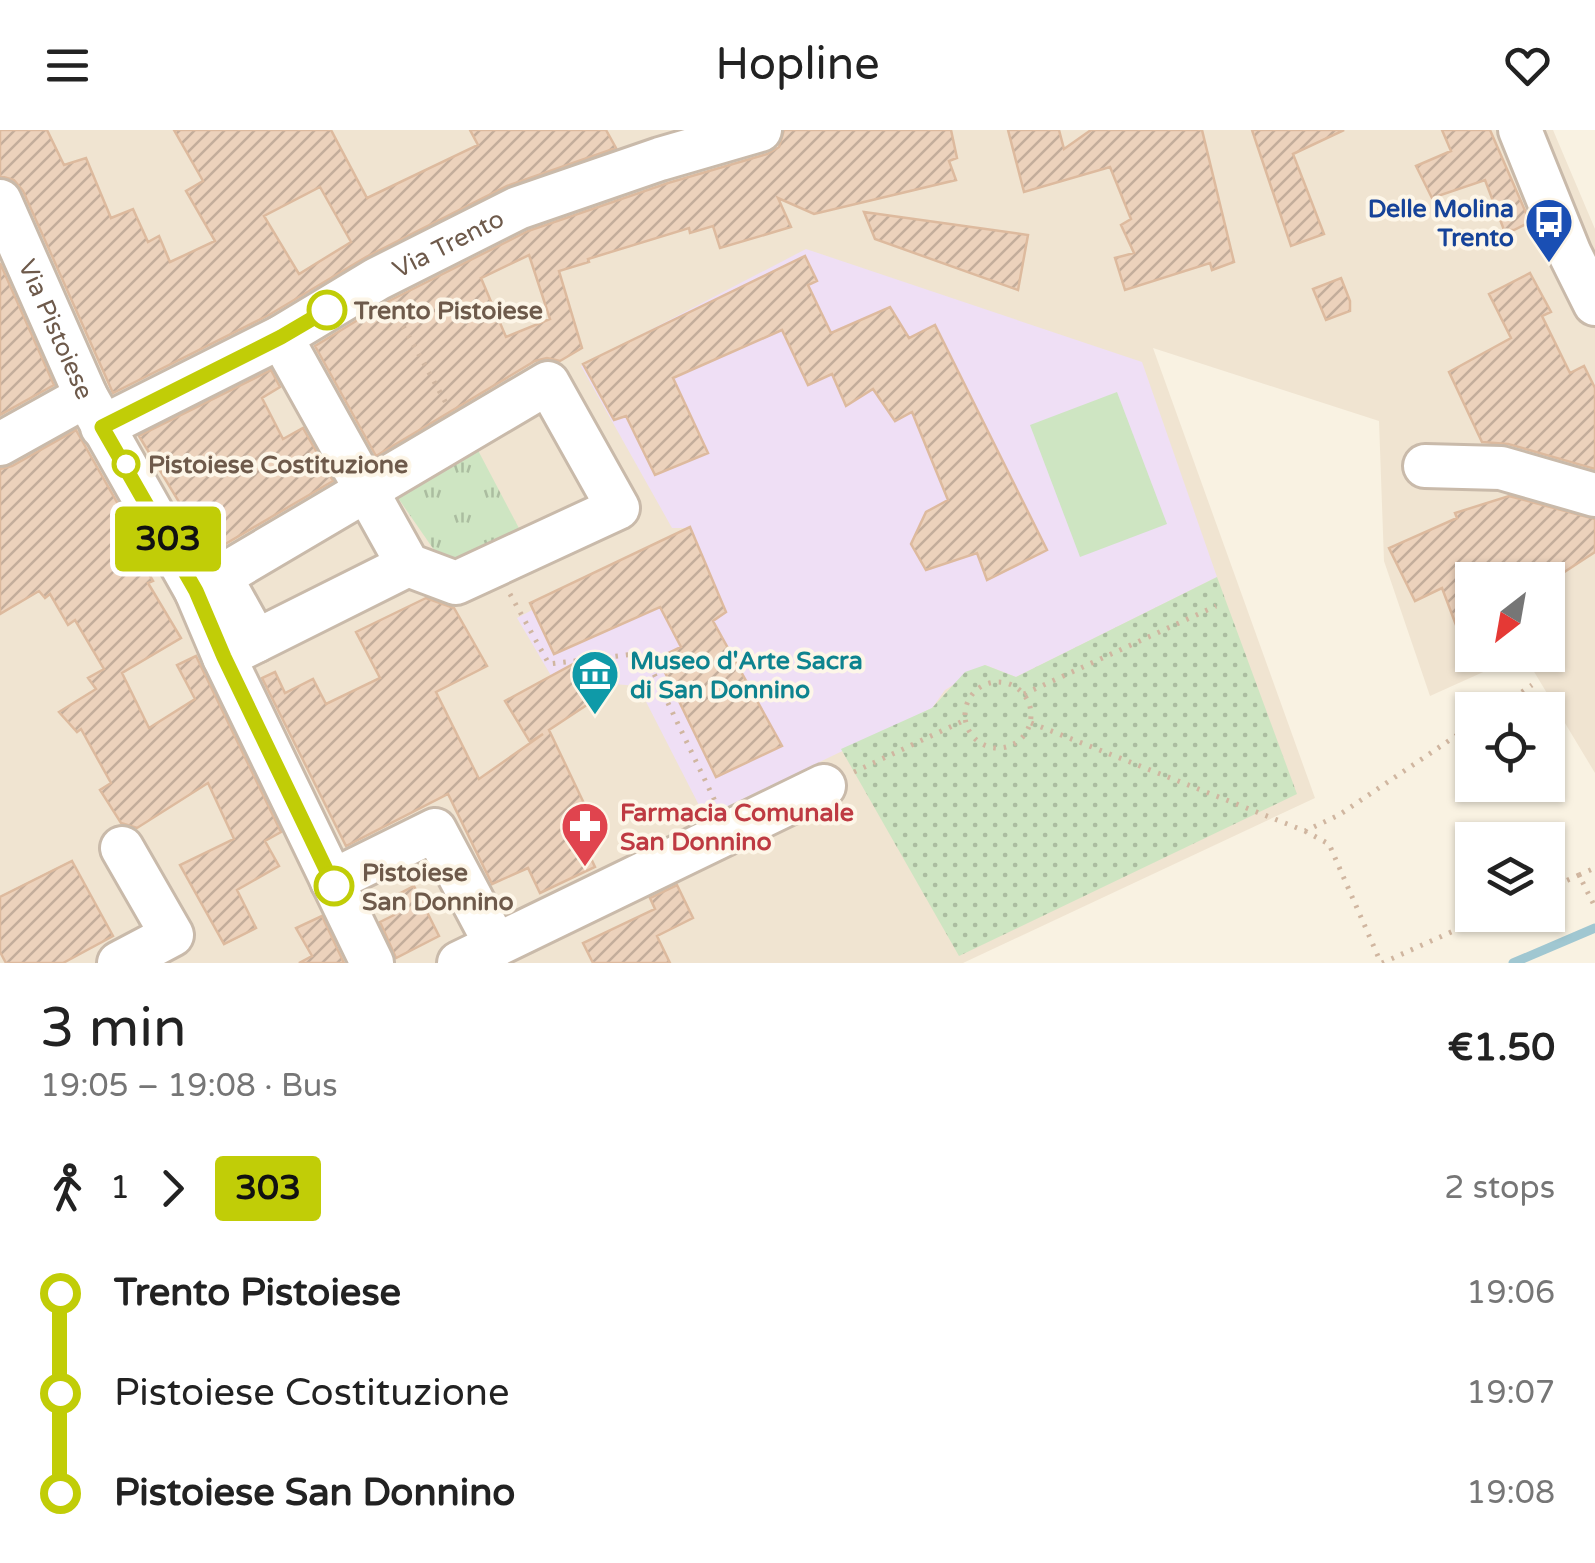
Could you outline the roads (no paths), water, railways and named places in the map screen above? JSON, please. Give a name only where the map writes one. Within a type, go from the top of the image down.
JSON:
[{"type":"street","name":"Via Trento","points":[[0,444],[94,412],[281,337],[377,280],[649,145],[760,130]]},
{"type":"street","points":[[1520,130],[1570,254],[1595,304]]},
{"type":"street","name":"Via Pistoiese","points":[[0,201],[94,412],[208,584],[240,649],[332,881],[372,963]]},
{"type":"street","points":[[208,584],[365,489],[548,383],[618,508],[456,583],[408,565],[365,489],[281,337]]},
{"type":"street","points":[[1424,466],[1501,468],[1595,495]]},
{"type":"street","points":[[240,649],[408,565]]},
{"type":"street","points":[[332,881],[435,830],[477,954],[824,786]]},
{"type":"street","points":[[120,963],[172,935],[122,848]]},
{"type":"waterway","points":[[1513,963],[1595,928]]},
{"type":"place","name":"Delle Molina Trento","points":[[1549,264]]},
{"type":"place","name":"Trento Pistoiese","points":[[327,310]]},
{"type":"place","name":"Pistoiese Costituzione","points":[[126,464]]},
{"type":"place","name":"Museo d'Arte Sacra di San Donnino","points":[[595,716]]},
{"type":"place","name":"Farmacia Comunale San Donnino","points":[[585,868]]},
{"type":"place","name":"Pistoiese San Donnino","points":[[334,886]]}]
